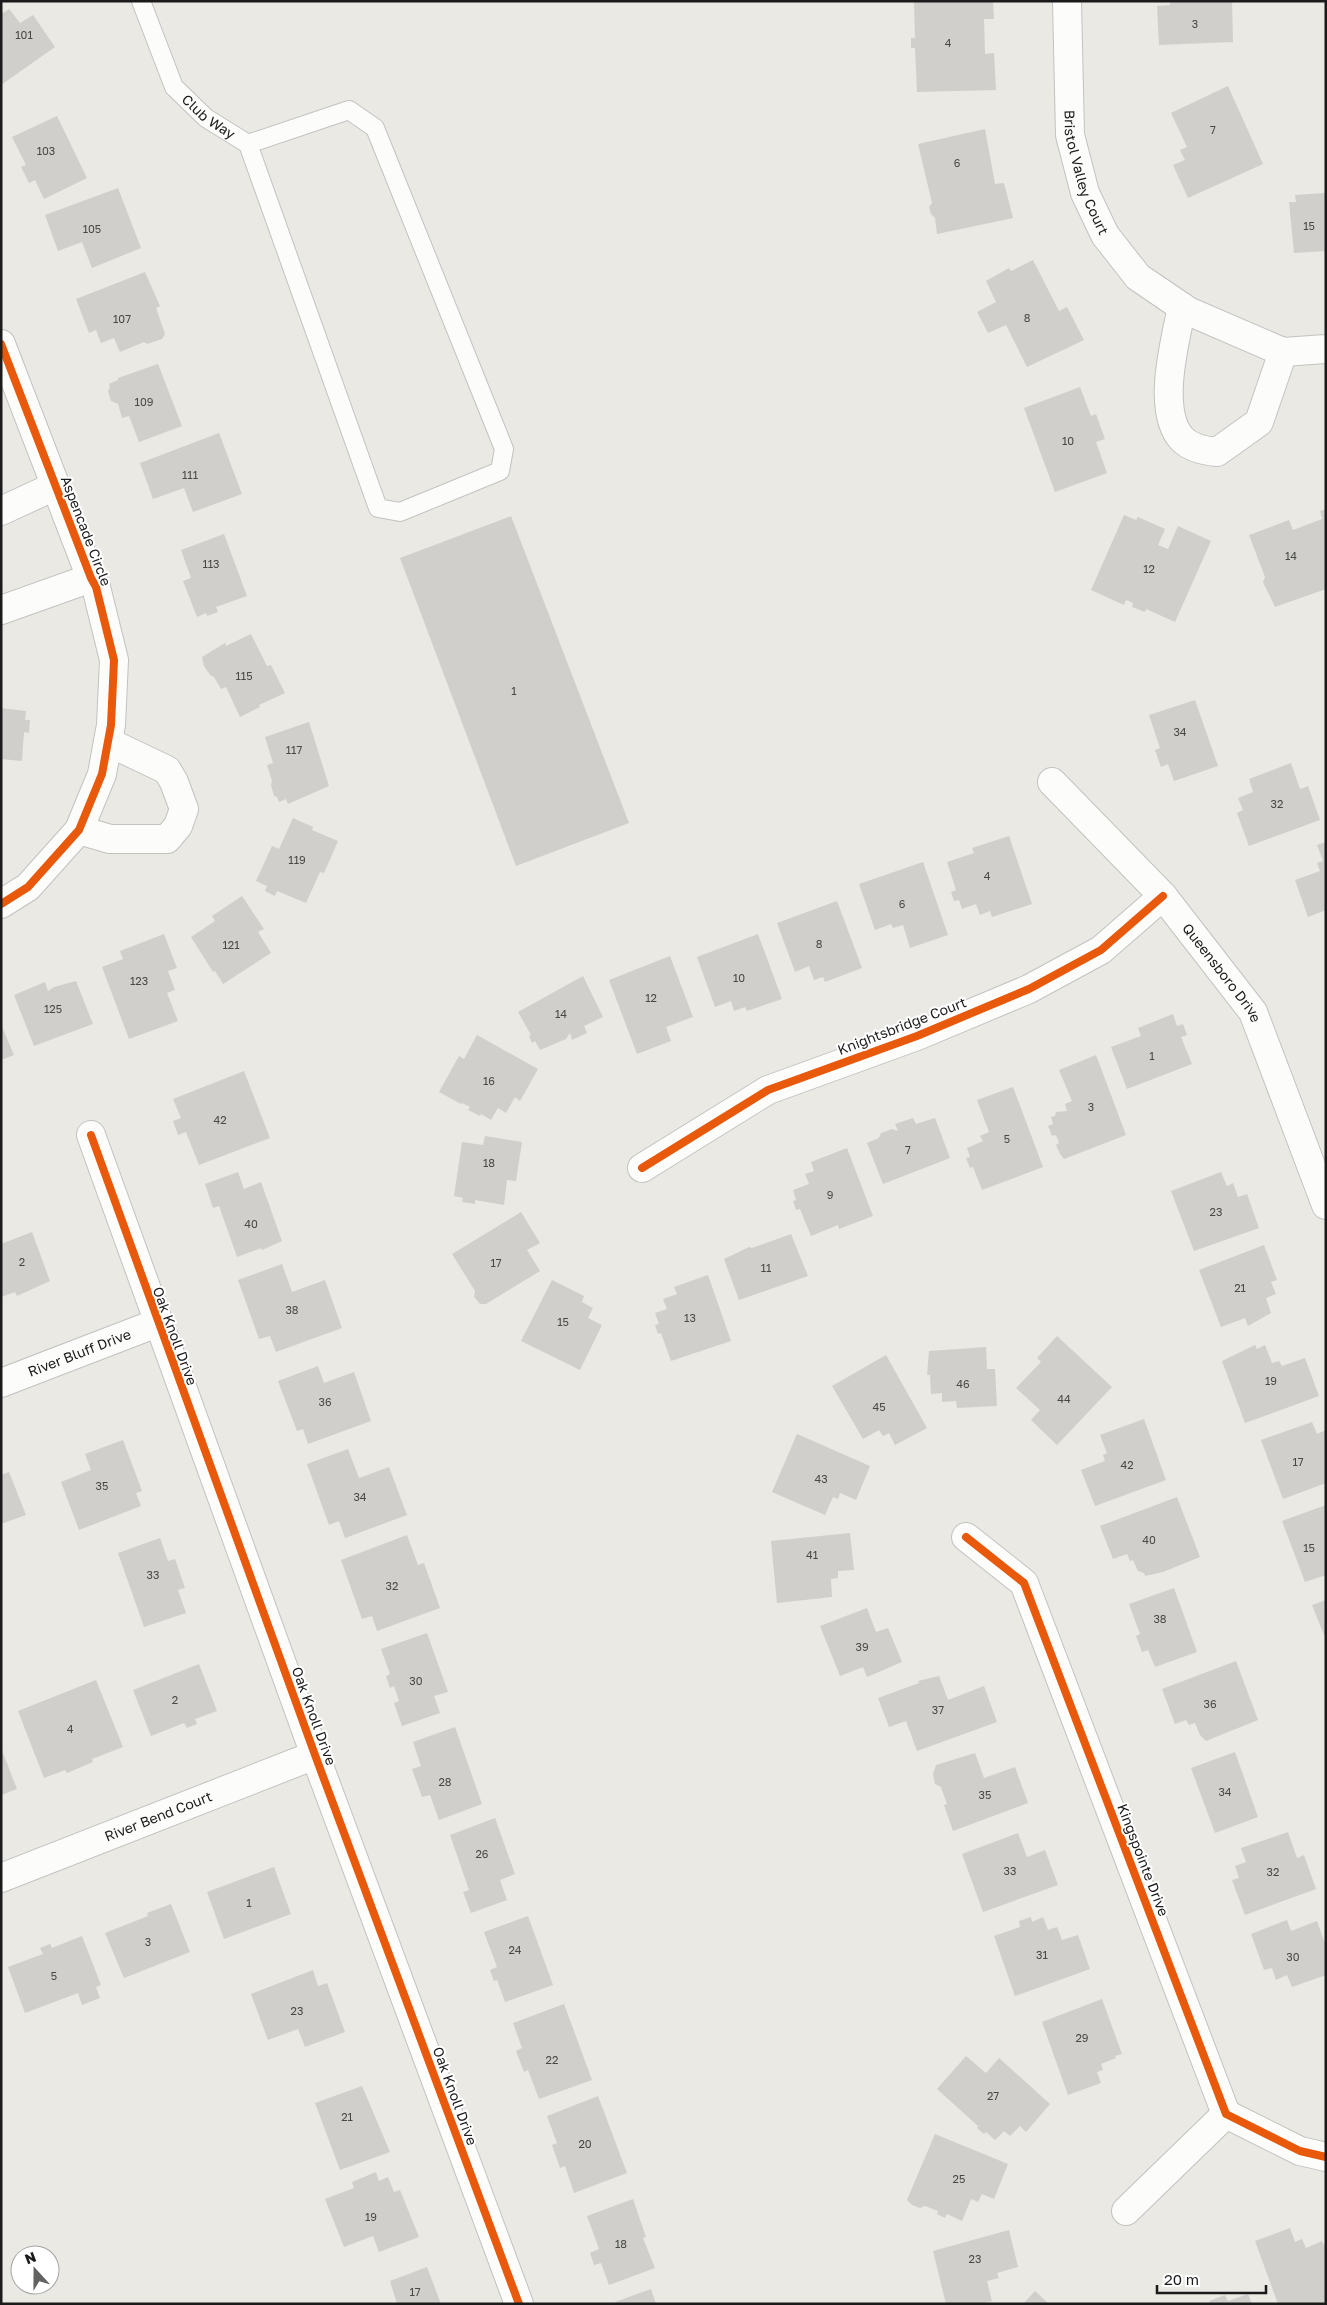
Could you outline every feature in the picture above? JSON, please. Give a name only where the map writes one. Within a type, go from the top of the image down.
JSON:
[{"type":"street","name":"Bristol Valley Court","points":[[1067,1],[1070,135],[1085,193],[1105,235],[1138,277],[1182,307],[1283,352],[1326,349]]},
{"type":"street","points":[[1182,307],[1171,356],[1170,404],[1173,425],[1183,440],[1202,451],[1217,452],[1259,422],[1283,352]]},
{"type":"street","name":"Aspencade Circle","points":[[1,344],[96,587],[114,660],[111,725],[102,774],[79,830],[28,887],[1,904]]},
{"type":"street","name":"Aspencade Circle","points":[[1,511],[55,486]]},
{"type":"street","name":"Aspencade Circle","points":[[1,610],[91,578]]},
{"type":"street","points":[[79,830],[110,839],[167,839],[178,826],[184,809],[174,782],[167,770],[108,742]]},
{"type":"street","name":"Queensboro Drive","points":[[1052,782],[1163,896],[1253,1012],[1326,1205]]},
{"type":"street","name":"Knightsbridge Court","points":[[642,1168],[768,1090],[917,1036],[1029,990],[1100,950],[1163,896]]},
{"type":"street","name":"Oak Knoll Drive","points":[[91,1135],[157,1323],[315,1755],[519,2304]]},
{"type":"street","name":"River Bluff Drive","points":[[1,1383],[157,1323]]},
{"type":"street","name":"Kingspointe Drive","points":[[966,1537],[1024,1583],[1226,2114]]},
{"type":"street","name":"River Bend Court","points":[[1,1878],[315,1755]]},
{"type":"street","points":[[1126,2211],[1226,2114],[1300,2151],[1326,2157]]},
{"type":"lane","name":"Club Way","points":[[141,1],[174,87],[206,118],[248,144]]},
{"type":"lane","points":[[349,110],[376,128],[504,449],[500,471],[400,512],[378,508],[248,144],[349,110]]},
{"type":"building","points":[[914,1],[993,1],[994,19],[984,19],[985,54],[994,53],[996,90],[917,92],[915,48],[911,48],[911,38],[915,38]]},
{"type":"building","points":[[1170,1],[1232,1],[1233,42],[1159,45],[1157,6],[1170,5]]},
{"type":"building","points":[[9,9],[20,23],[33,15],[55,47],[1,85],[1,10],[3,13]]},
{"type":"building","points":[[1228,86],[1263,164],[1188,198],[1173,165],[1185,160],[1180,150],[1187,147],[1171,113]]},
{"type":"building","points":[[57,116],[87,178],[44,199],[35,180],[29,183],[21,167],[26,165],[12,137]]},
{"type":"building","points":[[985,129],[995,184],[1004,183],[1013,218],[937,234],[935,218],[931,214],[929,207],[932,203],[918,144]]},
{"type":"building","points":[[118,188],[141,248],[92,268],[82,242],[58,251],[45,215]]},
{"type":"building","points":[[1326,193],[1326,251],[1294,253],[1289,202],[1296,202],[1295,195]]},
{"type":"building","points":[[1033,260],[1059,311],[1067,307],[1084,340],[1027,367],[1006,325],[988,333],[977,312],[996,302],[986,281],[1009,268],[1011,271]]},
{"type":"building","points":[[145,272],[160,306],[156,308],[165,334],[162,339],[147,344],[144,342],[120,352],[114,338],[101,343],[96,330],[89,333],[76,299]]},
{"type":"building","points":[[158,364],[182,426],[139,442],[129,416],[122,418],[118,404],[111,401],[108,391],[109,384],[118,380],[118,378]]},
{"type":"building","points":[[1080,387],[1091,416],[1096,414],[1105,439],[1096,442],[1107,473],[1055,492],[1024,408]]},
{"type":"building","points":[[219,433],[242,494],[193,512],[184,488],[153,499],[140,463]]},
{"type":"building","points":[[1326,509],[1326,589],[1275,607],[1263,582],[1265,577],[1249,535],[1289,520],[1293,530],[1322,519],[1320,511]]},
{"type":"building","points":[[1124,515],[1136,520],[1138,517],[1165,529],[1158,545],[1168,549],[1178,526],[1211,541],[1175,622],[1146,609],[1145,612],[1132,607],[1133,603],[1126,600],[1124,605],[1091,590]]},
{"type":"building","points":[[511,516],[629,823],[516,866],[400,558]]},
{"type":"building","points":[[224,534],[247,596],[216,607],[218,612],[207,616],[206,613],[197,617],[183,581],[191,578],[181,550]]},
{"type":"building","points":[[251,634],[267,666],[271,665],[285,693],[259,705],[260,707],[240,717],[226,687],[221,689],[214,677],[210,675],[204,666],[202,657],[225,643],[226,646]]},
{"type":"building","points":[[1195,700],[1218,766],[1174,781],[1168,764],[1161,767],[1155,750],[1160,748],[1149,715]]},
{"type":"building","points":[[1,708],[26,711],[25,720],[30,720],[29,733],[24,732],[22,761],[1,759]]},
{"type":"building","points":[[309,722],[329,786],[288,804],[286,799],[279,802],[277,797],[274,796],[271,785],[272,781],[267,765],[273,763],[265,737]]},
{"type":"building","points":[[1291,763],[1300,789],[1308,786],[1320,820],[1249,846],[1237,813],[1243,810],[1238,798],[1253,792],[1249,779]]},
{"type":"building","points":[[293,818],[313,827],[312,830],[338,841],[324,873],[320,872],[306,903],[277,891],[275,896],[265,891],[267,886],[256,881],[272,846],[279,849]]},
{"type":"building","points":[[1009,836],[1032,904],[992,917],[990,911],[980,915],[976,904],[962,909],[959,900],[954,901],[951,892],[956,890],[947,862],[974,853],[972,848]]},
{"type":"building","points":[[1326,842],[1326,910],[1308,917],[1295,880],[1320,871],[1317,863],[1323,861],[1317,845]]},
{"type":"building","points":[[923,862],[948,935],[910,948],[903,925],[893,928],[891,924],[875,930],[859,884]]},
{"type":"building","points":[[242,896],[264,929],[258,932],[271,953],[223,984],[215,971],[213,972],[191,937],[215,921],[212,916]]},
{"type":"building","points":[[837,901],[862,968],[825,982],[823,977],[814,980],[809,966],[795,972],[777,923]]},
{"type":"building","points":[[164,934],[177,968],[168,971],[175,990],[167,993],[178,1021],[129,1039],[102,967],[123,959],[120,951]]},
{"type":"building","points":[[758,934],[782,999],[747,1011],[745,1007],[734,1011],[731,1001],[715,1007],[697,957]]},
{"type":"building","points":[[670,956],[693,1017],[666,1027],[671,1041],[637,1054],[609,980]]},
{"type":"building","points":[[583,976],[603,1017],[584,1026],[587,1033],[572,1040],[570,1033],[566,1039],[540,1050],[535,1041],[532,1043],[529,1036],[531,1035],[518,1012]]},
{"type":"building","points":[[76,981],[93,1024],[34,1046],[14,995],[45,982],[48,991],[54,987]]},
{"type":"building","points":[[1173,1014],[1177,1026],[1183,1024],[1187,1035],[1181,1037],[1192,1064],[1127,1089],[1111,1047],[1141,1036],[1138,1028]]},
{"type":"building","points":[[1,1024],[14,1055],[1,1060]]},
{"type":"building","points":[[477,1035],[538,1069],[520,1101],[515,1097],[506,1113],[498,1108],[491,1120],[481,1114],[480,1116],[468,1110],[470,1107],[439,1092],[459,1056],[464,1059]]},
{"type":"building","points":[[1096,1055],[1126,1135],[1064,1159],[1056,1145],[1059,1143],[1056,1135],[1052,1136],[1048,1126],[1053,1124],[1051,1117],[1055,1116],[1056,1112],[1067,1111],[1065,1104],[1072,1101],[1059,1070]]},
{"type":"building","points":[[244,1071],[270,1138],[199,1165],[186,1132],[178,1135],[173,1121],[181,1118],[173,1099]]},
{"type":"building","points":[[1013,1087],[1043,1167],[982,1190],[973,1167],[970,1168],[966,1158],[970,1157],[967,1148],[983,1141],[980,1136],[989,1132],[977,1100]]},
{"type":"building","points":[[913,1118],[916,1124],[935,1118],[950,1158],[883,1184],[867,1143],[879,1138],[881,1133],[892,1129],[898,1131],[895,1124]]},
{"type":"building","points":[[485,1136],[522,1142],[516,1181],[507,1180],[504,1205],[475,1200],[475,1204],[462,1202],[463,1198],[454,1196],[462,1142],[483,1145]]},
{"type":"building","points":[[847,1148],[873,1216],[839,1229],[838,1225],[811,1236],[800,1209],[796,1210],[793,1201],[796,1200],[793,1190],[809,1184],[805,1174],[814,1171],[811,1162]]},
{"type":"building","points":[[238,1172],[244,1189],[261,1182],[282,1241],[262,1250],[261,1248],[237,1257],[219,1206],[213,1208],[205,1184]]},
{"type":"building","points":[[1221,1172],[1227,1186],[1233,1183],[1238,1197],[1247,1194],[1259,1228],[1194,1251],[1171,1191]]},
{"type":"building","points":[[521,1212],[540,1243],[527,1250],[540,1271],[486,1304],[480,1304],[474,1297],[475,1291],[452,1254]]},
{"type":"building","points":[[32,1232],[50,1281],[17,1296],[15,1292],[1,1297],[1,1244]]},
{"type":"building","points":[[791,1234],[808,1276],[739,1300],[724,1259],[749,1247],[752,1248]]},
{"type":"building","points":[[1264,1245],[1277,1280],[1271,1282],[1276,1294],[1266,1298],[1271,1313],[1248,1326],[1245,1318],[1221,1327],[1199,1270]]},
{"type":"building","points":[[282,1264],[292,1292],[325,1280],[342,1328],[276,1352],[270,1336],[259,1339],[238,1280]]},
{"type":"building","points":[[708,1275],[731,1341],[671,1361],[661,1333],[658,1334],[655,1325],[659,1324],[655,1313],[667,1309],[663,1299],[677,1294],[674,1287]]},
{"type":"building","points":[[552,1280],[584,1296],[582,1302],[593,1308],[588,1318],[602,1325],[580,1370],[521,1341]]},
{"type":"building","points":[[1057,1336],[1112,1387],[1057,1445],[1031,1420],[1040,1410],[1016,1388],[1041,1362],[1037,1358]]},
{"type":"building","points":[[1255,1345],[1257,1349],[1265,1345],[1272,1363],[1279,1361],[1282,1366],[1305,1358],[1319,1396],[1245,1423],[1222,1361]]},
{"type":"building","points":[[986,1347],[987,1369],[995,1369],[997,1406],[957,1408],[956,1401],[942,1402],[942,1393],[931,1394],[930,1375],[927,1375],[929,1351]]},
{"type":"building","points":[[886,1355],[927,1428],[895,1445],[889,1433],[883,1436],[879,1430],[863,1439],[832,1386]]},
{"type":"building","points":[[318,1366],[324,1383],[354,1372],[371,1421],[308,1444],[303,1429],[297,1431],[278,1381]]},
{"type":"building","points":[[1144,1419],[1166,1480],[1095,1506],[1081,1470],[1105,1461],[1103,1455],[1107,1453],[1100,1435]]},
{"type":"building","points":[[1312,1422],[1317,1434],[1326,1430],[1326,1483],[1283,1499],[1261,1440]]},
{"type":"building","points":[[797,1434],[870,1466],[856,1500],[840,1493],[838,1499],[833,1497],[825,1515],[772,1492]]},
{"type":"building","points":[[123,1440],[142,1491],[136,1493],[141,1506],[79,1530],[61,1482],[91,1470],[85,1454]]},
{"type":"building","points":[[348,1449],[359,1478],[389,1467],[407,1515],[345,1538],[339,1521],[329,1525],[307,1464]]},
{"type":"building","points":[[9,1472],[26,1515],[1,1524],[1,1475]]},
{"type":"building","points":[[1177,1497],[1200,1557],[1163,1572],[1145,1576],[1144,1573],[1138,1571],[1133,1560],[1130,1561],[1127,1554],[1113,1559],[1100,1526]]},
{"type":"building","points":[[1326,1505],[1326,1575],[1305,1582],[1282,1521]]},
{"type":"building","points":[[850,1533],[854,1570],[838,1571],[838,1578],[831,1579],[832,1597],[777,1603],[771,1541]]},
{"type":"building","points":[[407,1535],[418,1565],[424,1563],[440,1608],[377,1631],[372,1616],[362,1619],[341,1560]]},
{"type":"building","points":[[160,1538],[168,1561],[175,1559],[185,1588],[178,1590],[186,1613],[144,1627],[118,1553]]},
{"type":"building","points":[[1174,1588],[1197,1652],[1155,1667],[1148,1650],[1142,1652],[1136,1636],[1140,1634],[1129,1604]]},
{"type":"building","points":[[1326,1600],[1326,1640],[1312,1605]]},
{"type":"building","points":[[867,1608],[876,1632],[888,1628],[902,1662],[867,1677],[863,1667],[840,1676],[820,1626]]},
{"type":"building","points":[[427,1633],[448,1692],[434,1696],[440,1713],[402,1726],[394,1703],[399,1701],[394,1686],[390,1688],[386,1676],[390,1674],[381,1649]]},
{"type":"building","points":[[1236,1661],[1258,1720],[1206,1741],[1200,1735],[1195,1723],[1189,1725],[1186,1720],[1175,1724],[1162,1689]]},
{"type":"building","points":[[199,1664],[217,1711],[195,1719],[197,1724],[187,1728],[184,1723],[151,1736],[133,1690]]},
{"type":"building","points":[[939,1676],[948,1700],[984,1686],[997,1722],[917,1751],[906,1721],[889,1727],[878,1698],[919,1683],[918,1681]]},
{"type":"building","points":[[96,1680],[123,1747],[92,1759],[93,1762],[67,1773],[65,1770],[44,1778],[18,1711]]},
{"type":"building","points":[[455,1727],[482,1804],[439,1820],[430,1795],[422,1797],[412,1769],[421,1766],[413,1742]]},
{"type":"building","points":[[1,1748],[17,1789],[1,1795]]},
{"type":"building","points":[[1235,1752],[1258,1817],[1215,1833],[1191,1768]]},
{"type":"building","points":[[975,1753],[984,1778],[1015,1767],[1028,1803],[953,1831],[944,1805],[947,1804],[941,1787],[935,1784],[933,1774],[936,1765]]},
{"type":"building","points":[[495,1818],[515,1874],[500,1880],[507,1900],[471,1913],[463,1892],[469,1890],[450,1835]]},
{"type":"building","points":[[1288,1832],[1297,1858],[1304,1855],[1316,1889],[1245,1915],[1232,1880],[1239,1878],[1235,1866],[1246,1862],[1241,1848]]},
{"type":"building","points":[[1018,1833],[1027,1857],[1045,1850],[1058,1885],[983,1912],[962,1854]]},
{"type":"building","points":[[274,1867],[291,1914],[224,1939],[207,1892]]},
{"type":"building","points":[[171,1904],[190,1952],[124,1978],[105,1933],[148,1916],[147,1913]]},
{"type":"building","points":[[528,1916],[553,1985],[505,2002],[497,1980],[494,1981],[490,1970],[497,1967],[484,1932]]},
{"type":"building","points":[[1031,1917],[1032,1922],[1043,1917],[1048,1930],[1057,1927],[1062,1940],[1078,1935],[1090,1969],[1015,1996],[994,1936],[1020,1927],[1019,1921]]},
{"type":"building","points":[[1287,1920],[1291,1931],[1317,1921],[1326,1946],[1326,1975],[1292,1987],[1287,1975],[1276,1980],[1272,1968],[1264,1970],[1251,1934]]},
{"type":"building","points":[[82,1936],[101,1985],[96,1987],[100,1998],[82,2005],[78,1993],[25,2013],[8,1967],[43,1954],[40,1948],[50,1944],[52,1948]]},
{"type":"building","points":[[313,1970],[318,1986],[327,1983],[345,2032],[305,2047],[298,2029],[268,2040],[251,1994]]},
{"type":"building","points":[[1102,1999],[1122,2054],[1101,2064],[1103,2070],[1097,2072],[1101,2083],[1068,2095],[1042,2022]]},
{"type":"building","points":[[564,2004],[592,2080],[539,2099],[528,2070],[524,2072],[516,2051],[522,2048],[513,2023]]},
{"type":"building","points":[[966,2056],[986,2073],[999,2058],[1050,2104],[1026,2132],[1020,2126],[1010,2136],[1004,2131],[995,2140],[986,2132],[984,2134],[977,2128],[978,2126],[937,2089]]},
{"type":"building","points":[[362,2086],[390,2152],[340,2170],[315,2103]]},
{"type":"building","points":[[598,2096],[627,2173],[574,2193],[565,2166],[560,2168],[552,2145],[557,2143],[547,2116]]},
{"type":"building","points":[[935,2134],[1008,2164],[994,2199],[982,2194],[978,2202],[971,2199],[962,2221],[947,2214],[945,2218],[937,2214],[938,2211],[925,2206],[920,2208],[912,2205],[907,2200]]},
{"type":"building","points":[[376,2172],[379,2181],[388,2177],[394,2192],[400,2190],[419,2237],[379,2252],[373,2236],[344,2247],[325,2199],[354,2188],[352,2182]]},
{"type":"building","points":[[633,2199],[646,2237],[643,2238],[655,2268],[609,2285],[601,2263],[594,2265],[590,2253],[599,2249],[587,2216]]},
{"type":"building","points":[[1290,2228],[1295,2242],[1302,2239],[1306,2248],[1322,2241],[1326,2250],[1326,2304],[1278,2304],[1255,2241]]},
{"type":"building","points":[[1009,2230],[1018,2267],[997,2273],[999,2278],[987,2281],[992,2301],[981,2304],[946,2304],[933,2251]]},
{"type":"building","points":[[427,2267],[441,2304],[397,2304],[390,2281]]},
{"type":"building","points":[[651,2289],[656,2304],[616,2304],[615,2302]]},
{"type":"building","points":[[1035,2291],[1049,2304],[1023,2304]]},
{"type":"building","points":[[1248,2294],[1252,2304],[1211,2304],[1209,2301],[1225,2295],[1228,2301]]},
{"type":"cycle path","points":[[1,344],[96,587],[114,660],[111,725],[102,774],[79,830],[28,887],[1,904]]},
{"type":"cycle path","points":[[642,1168],[768,1090],[917,1036],[1029,989],[1101,950],[1163,896]]},
{"type":"cycle path","points":[[91,1135],[315,1755],[519,2304]]},
{"type":"cycle path","points":[[966,1537],[1024,1583],[1226,2114],[1300,2151],[1326,2157]]}]
